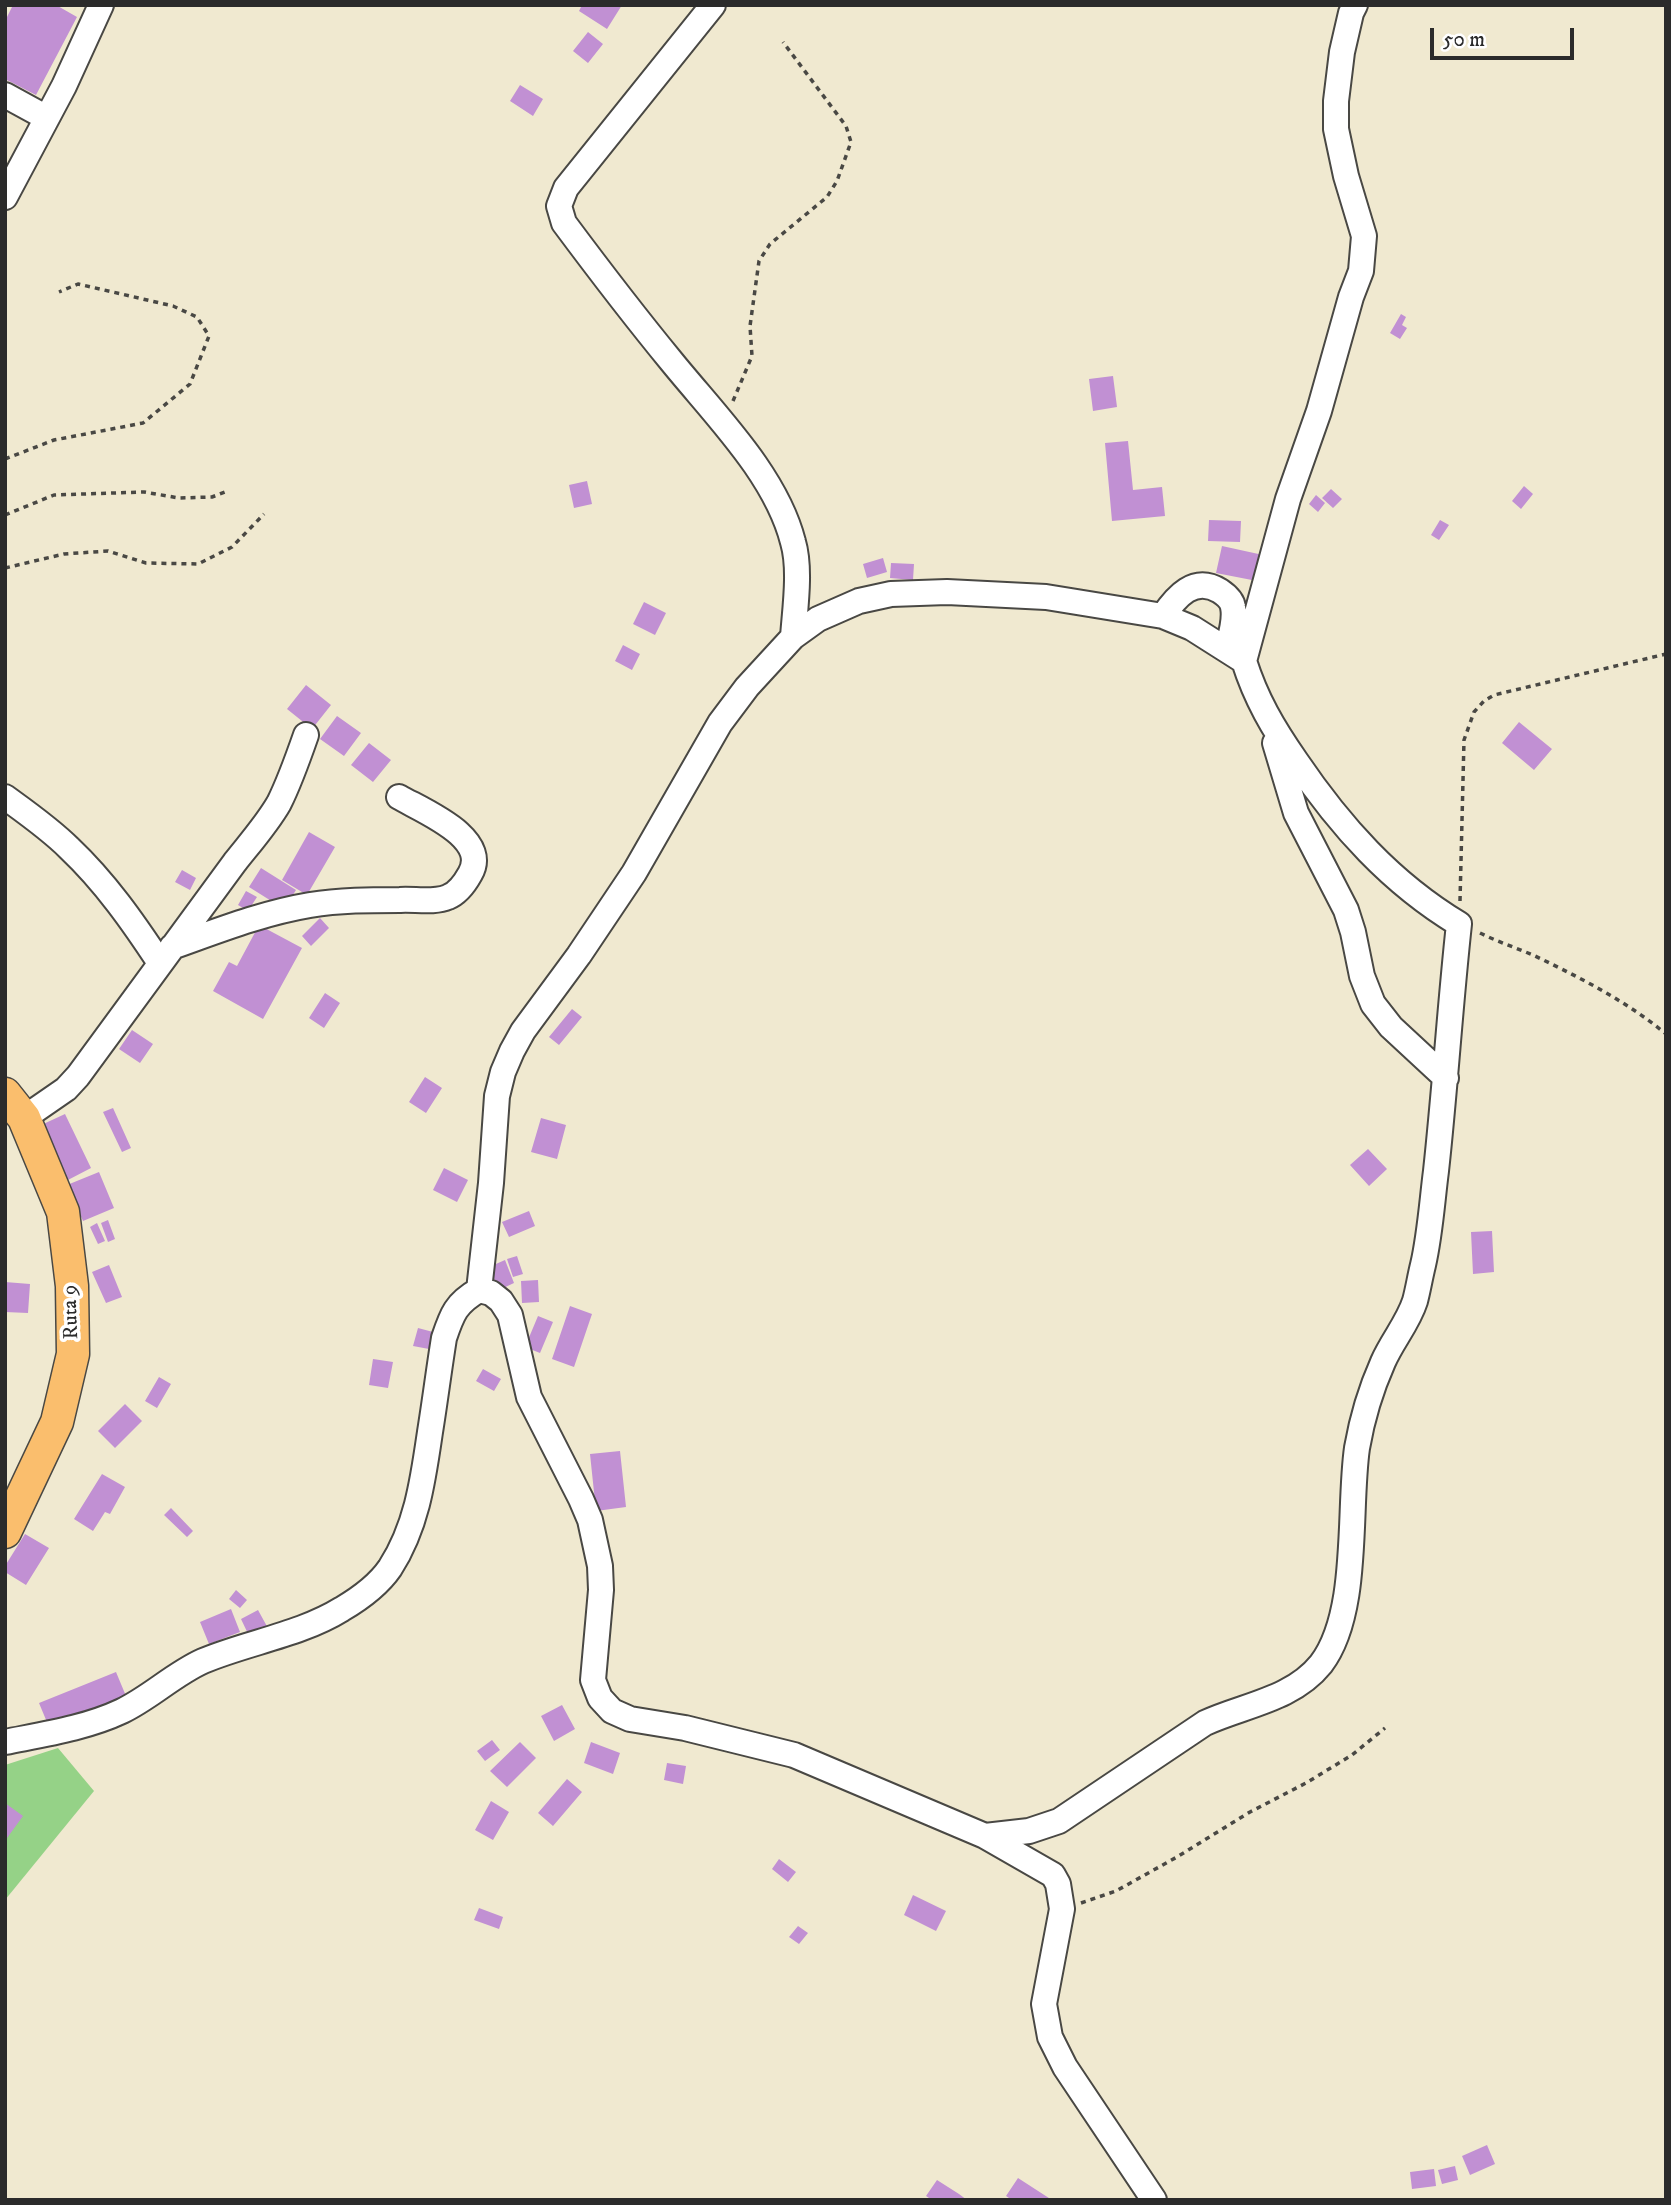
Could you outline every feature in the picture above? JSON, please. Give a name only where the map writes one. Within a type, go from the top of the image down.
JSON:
[{"type":"main road","name":"Ruta 9","points":[[5,1532],[57,1422],[73,1354],[72,1286],[63,1212],[15,1106]]},
{"type":"street","points":[[5,197],[47,118],[101,5]]},
{"type":"street","points":[[713,5],[566,188],[559,206],[564,223],[755,465],[781,510],[794,543],[797,589],[793,637]]},
{"type":"street","points":[[1235,656],[1319,411],[1361,271],[1364,236],[1346,176],[1336,129],[1336,101],[1342,51],[1355,5]]},
{"type":"street","points":[[5,94],[47,118]]},
{"type":"street","points":[[1163,616],[1176,597],[1187,588],[1200,585],[1216,588],[1227,596],[1233,607],[1235,656]]},
{"type":"street","points":[[479,1290],[497,1096],[512,1051],[523,1031],[579,955],[634,873],[720,723],[747,687],[793,637],[818,619],[859,601],[891,594],[947,592],[1046,597],[1163,616],[1192,628],[1235,656],[1268,719],[1329,808],[1369,853],[1412,892],[1459,924],[1451,993],[1446,1078],[1424,1261],[1414,1302],[1384,1361],[1369,1401],[1357,1446],[1345,1608],[1321,1664],[1284,1694],[1230,1712],[1181,1738],[1059,1821],[1029,1831],[985,1836]]},
{"type":"street","points":[[1268,719],[1296,813],[1346,910],[1362,976],[1373,1004],[1391,1027],[1446,1078]]},
{"type":"street","points":[[15,1106],[66,1089],[78,1076],[278,806],[306,735]]},
{"type":"street","points":[[5,797],[67,845],[166,955]]},
{"type":"street","points":[[166,955],[251,918],[305,906],[355,900],[433,900],[448,897],[460,889],[472,871],[475,858],[471,846],[446,824],[399,797]]},
{"type":"street","points":[[5,1742],[100,1720],[137,1703],[197,1664],[304,1627],[341,1610],[366,1591],[389,1569],[411,1528],[421,1493],[444,1338],[454,1310],[464,1299],[479,1290],[491,1293],[501,1301],[509,1315],[529,1397],[590,1520],[600,1566],[601,1590],[593,1681],[600,1699],[612,1711],[630,1719],[685,1728],[794,1755],[985,1836],[1053,1875],[1058,1884],[1062,1909],[1044,2004],[1050,2037],[1065,2067],[1154,2200]]},
{"type":"path","points":[[724,426],[736,390],[752,356],[750,326],[759,261],[770,244],[827,197],[837,181],[851,142],[846,125],[783,42]]},
{"type":"path","points":[[5,459],[54,440],[143,423],[190,384],[209,336],[197,317],[173,306],[78,284],[59,292]]},
{"type":"path","points":[[5,515],[54,495],[144,492],[178,498],[212,497],[225,492]]},
{"type":"path","points":[[5,568],[64,554],[107,551],[146,563],[198,564],[232,547],[264,514]]},
{"type":"path","points":[[1666,654],[1494,695],[1474,712],[1464,740],[1459,924],[1534,955],[1613,996],[1666,1034]]},
{"type":"path","points":[[1062,1909],[1116,1891],[1153,1871],[1340,1762],[1385,1728]]},
{"type":"green space","points":[[58,1748],[94,1791],[5,1900],[5,1765]]},
{"type":"building","points":[[13,5],[56,5],[77,17],[36,95],[5,79],[5,21]]},
{"type":"building","points":[[582,5],[622,5],[607,29],[579,11]]},
{"type":"building","points":[[588,32],[603,44],[588,63],[573,51]]},
{"type":"building","points":[[520,85],[543,99],[533,116],[510,101]]},
{"type":"building","points":[[1401,314],[1406,317],[1402,325],[1407,328],[1400,339],[1390,333]]},
{"type":"building","points":[[1113,376],[1117,407],[1093,411],[1089,379]]},
{"type":"building","points":[[1128,441],[1133,490],[1162,487],[1165,516],[1112,521],[1105,443]]},
{"type":"building","points":[[587,481],[592,504],[574,508],[569,485]]},
{"type":"building","points":[[1524,486],[1533,494],[1521,509],[1512,501]]},
{"type":"building","points":[[1331,489],[1342,499],[1333,508],[1322,498]]},
{"type":"building","points":[[1316,495],[1325,503],[1318,512],[1309,504]]},
{"type":"building","points":[[1209,520],[1241,521],[1240,542],[1208,541]]},
{"type":"building","points":[[1440,520],[1449,525],[1439,540],[1431,535]]},
{"type":"building","points":[[1222,546],[1263,555],[1257,581],[1216,573]]},
{"type":"building","points":[[883,558],[887,572],[867,578],[863,564]]},
{"type":"building","points":[[891,563],[914,564],[913,580],[890,578]]},
{"type":"building","points":[[644,602],[666,613],[655,635],[633,624]]},
{"type":"building","points":[[623,645],[640,654],[632,670],[615,661]]},
{"type":"building","points":[[306,685],[331,705],[312,729],[287,709]]},
{"type":"building","points":[[337,716],[361,733],[344,756],[320,739]]},
{"type":"building","points":[[1519,722],[1552,749],[1534,770],[1502,743]]},
{"type":"building","points":[[369,743],[391,760],[373,782],[351,765]]},
{"type":"building","points":[[309,832],[335,847],[307,895],[282,880]]},
{"type":"building","points":[[261,868],[296,890],[284,909],[249,887]]},
{"type":"building","points":[[182,870],[196,878],[190,890],[175,882]]},
{"type":"building","points":[[246,891],[257,897],[248,911],[238,905]]},
{"type":"building","points":[[320,918],[329,928],[311,946],[302,936]]},
{"type":"building","points":[[259,925],[302,948],[263,1019],[213,991],[229,962],[237,966]]},
{"type":"building","points":[[325,993],[340,1003],[324,1028],[309,1018]]},
{"type":"building","points":[[572,1009],[582,1017],[559,1045],[549,1037]]},
{"type":"building","points":[[132,1030],[153,1044],[140,1063],[119,1049]]},
{"type":"building","points":[[425,1077],[442,1088],[426,1113],[409,1102]]},
{"type":"building","points":[[113,1108],[131,1148],[122,1152],[103,1112]]},
{"type":"building","points":[[65,1114],[91,1168],[66,1181],[39,1126]]},
{"type":"building","points":[[541,1118],[566,1125],[557,1159],[531,1152]]},
{"type":"building","points":[[1368,1149],[1387,1169],[1369,1186],[1350,1165]]},
{"type":"building","points":[[444,1168],[468,1180],[457,1202],[433,1190]]},
{"type":"building","points":[[99,1172],[114,1208],[83,1221],[67,1185]]},
{"type":"building","points":[[529,1211],[535,1226],[509,1237],[502,1222]]},
{"type":"building","points":[[108,1220],[115,1239],[108,1242],[101,1223]]},
{"type":"building","points":[[97,1223],[105,1241],[98,1244],[90,1227]]},
{"type":"building","points":[[1492,1231],[1494,1272],[1473,1274],[1471,1232]]},
{"type":"building","points":[[517,1256],[523,1274],[513,1277],[507,1259]]},
{"type":"building","points":[[505,1260],[514,1283],[499,1290],[489,1267]]},
{"type":"building","points":[[109,1265],[122,1297],[106,1303],[92,1272]]},
{"type":"building","points":[[538,1280],[539,1302],[522,1303],[521,1281]]},
{"type":"building","points":[[5,1282],[30,1284],[28,1313],[5,1312]]},
{"type":"building","points":[[570,1306],[592,1314],[574,1367],[552,1359]]},
{"type":"building","points":[[538,1316],[553,1322],[540,1353],[525,1347]]},
{"type":"building","points":[[418,1328],[433,1332],[429,1349],[413,1346]]},
{"type":"building","points":[[373,1359],[393,1362],[388,1388],[369,1385]]},
{"type":"building","points":[[483,1369],[501,1379],[494,1391],[476,1381]]},
{"type":"building","points":[[159,1377],[171,1384],[157,1408],[145,1401]]},
{"type":"building","points":[[125,1404],[142,1421],[115,1448],[98,1431]]},
{"type":"building","points":[[620,1451],[626,1507],[596,1511],[590,1454]]},
{"type":"building","points":[[102,1474],[125,1487],[110,1514],[105,1512],[93,1531],[74,1519]]},
{"type":"building","points":[[171,1508],[193,1531],[187,1537],[164,1515]]},
{"type":"building","points":[[25,1534],[49,1548],[26,1585],[5,1572],[5,1566]]},
{"type":"building","points":[[236,1590],[247,1600],[240,1608],[229,1599]]},
{"type":"building","points":[[231,1609],[240,1632],[209,1644],[200,1622]]},
{"type":"building","points":[[258,1610],[269,1630],[251,1640],[241,1619]]},
{"type":"building","points":[[116,1672],[126,1696],[49,1727],[39,1703]]},
{"type":"building","points":[[562,1705],[575,1729],[554,1741],[541,1716]]},
{"type":"building","points":[[492,1740],[500,1750],[485,1761],[477,1751]]},
{"type":"building","points":[[520,1742],[536,1758],[507,1787],[490,1771]]},
{"type":"building","points":[[591,1742],[620,1753],[613,1774],[584,1763]]},
{"type":"building","points":[[667,1763],[686,1766],[683,1784],[664,1780]]},
{"type":"building","points":[[567,1779],[582,1792],[553,1826],[538,1813]]},
{"type":"building","points":[[491,1801],[509,1812],[493,1840],[475,1830]]},
{"type":"building","points":[[5,1803],[23,1816],[7,1838],[5,1837]]},
{"type":"building","points":[[779,1859],[796,1872],[788,1882],[772,1869]]},
{"type":"building","points":[[913,1895],[946,1911],[936,1931],[904,1915]]},
{"type":"building","points":[[479,1908],[503,1917],[499,1929],[474,1920]]},
{"type":"building","points":[[798,1926],[808,1933],[799,1944],[789,1937]]},
{"type":"building","points":[[1487,2145],[1495,2164],[1470,2175],[1462,2156]]},
{"type":"building","points":[[1455,2166],[1458,2180],[1442,2184],[1438,2170]]},
{"type":"building","points":[[1434,2169],[1436,2186],[1412,2189],[1410,2172]]},
{"type":"building","points":[[1018,2178],[1052,2200],[1012,2200],[1006,2196]]},
{"type":"building","points":[[937,2180],[967,2200],[932,2200],[926,2196]]}]
